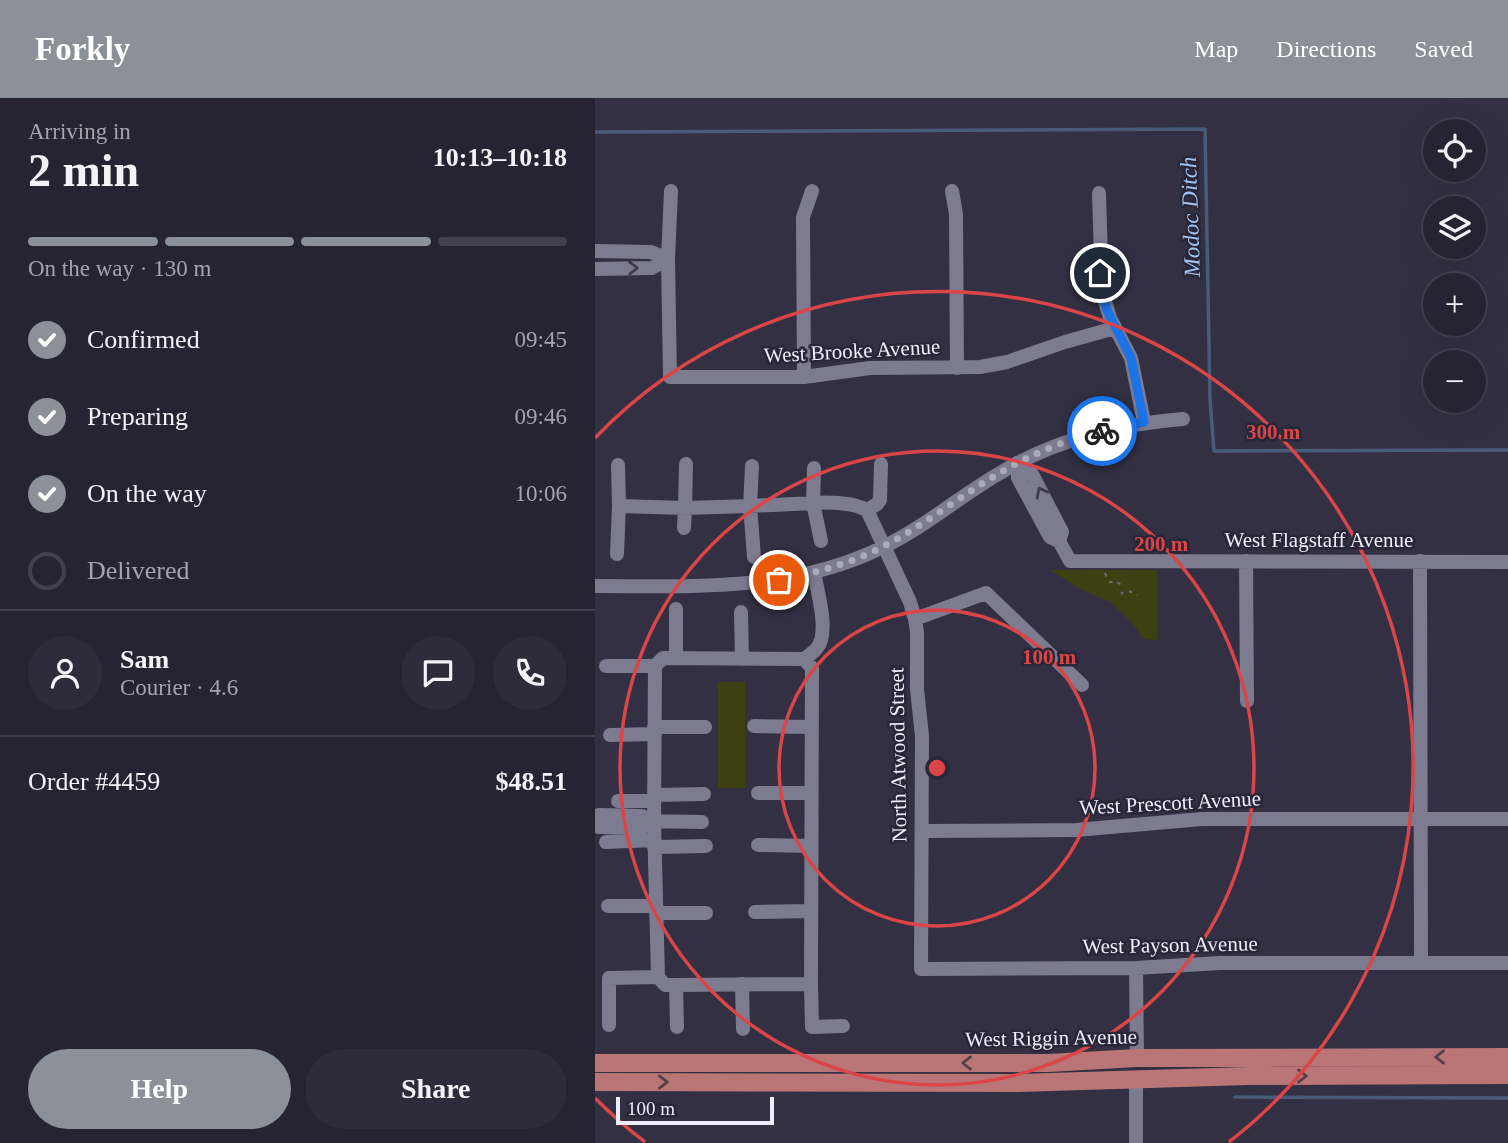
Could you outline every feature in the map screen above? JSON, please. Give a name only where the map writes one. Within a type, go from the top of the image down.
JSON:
[{"type":"main road","name":"West Riggin Avenue","points":[[595,1063],[1048,1063],[1137,1058],[1508,1057]]},
{"type":"main road","points":[[981,1083],[1011,1074],[1126,1068],[1135,1064],[1137,1058]]},
{"type":"main road","points":[[1136,1080],[1143,1072],[1154,1068],[1262,1065],[1280,1058]]},
{"type":"main road","name":"West Riggin Avenue","points":[[595,1082],[981,1083],[1285,1076],[1508,1075]]},
{"type":"street","points":[[668,260],[671,191]]},
{"type":"street","points":[[804,377],[803,217],[813,191]]},
{"type":"street","points":[[952,191],[955,214],[957,368]]},
{"type":"street","points":[[1099,192],[1101,281],[1106,308],[1131,358],[1144,422]]},
{"type":"street","points":[[595,251],[651,252],[668,260]]},
{"type":"street","points":[[595,269],[652,268],[668,260]]},
{"type":"street","name":"West Brooke Avenue","points":[[668,260],[670,377],[804,377],[870,368],[980,367],[1007,362],[1115,328]]},
{"type":"street","points":[[595,586],[728,585],[762,582],[814,572],[883,547],[1017,463],[1055,446],[1123,426],[1183,419]]},
{"type":"street","name":"West Flagstaff Avenue","points":[[1017,463],[1030,472],[1048,519],[1062,532],[1059,541],[1070,561],[1508,562]]},
{"type":"street","points":[[684,528],[686,464]]},
{"type":"street","points":[[619,506],[685,508],[826,502],[867,510],[880,500],[881,464]]},
{"type":"street","points":[[617,554],[618,465]]},
{"type":"street","points":[[752,466],[750,506],[754,557]]},
{"type":"street","points":[[814,468],[813,503],[821,541]]},
{"type":"street","name":"North Atwood Street","points":[[867,510],[910,602],[917,632],[921,727],[921,969]]},
{"type":"street","points":[[1247,561],[1247,701]]},
{"type":"street","points":[[1420,561],[1421,963]]},
{"type":"street","points":[[606,666],[655,666],[663,658],[804,659],[818,648],[822,634],[823,623],[814,572]]},
{"type":"street","points":[[915,619],[986,593],[1082,685]]},
{"type":"street","points":[[676,609],[676,658]]},
{"type":"street","points":[[741,611],[742,659]]},
{"type":"street","points":[[804,659],[812,668],[813,1027],[843,1026]]},
{"type":"street","points":[[655,666],[654,798],[650,822],[654,844],[658,977],[665,985],[811,984]]},
{"type":"street","points":[[754,726],[812,727]]},
{"type":"street","points":[[610,734],[705,727]]},
{"type":"street","points":[[758,793],[811,793]]},
{"type":"street","points":[[619,815],[654,798],[705,794]]},
{"type":"street","points":[[595,822],[599,815],[642,816],[650,822],[702,822]]},
{"type":"street","name":"West Prescott Avenue","points":[[922,831],[1076,830],[1202,819],[1508,819]]},
{"type":"street","points":[[606,842],[706,846]]},
{"type":"street","points":[[758,845],[811,846]]},
{"type":"street","points":[[608,906],[706,913]]},
{"type":"street","points":[[755,912],[811,911]]},
{"type":"street","name":"West Payson Avenue","points":[[921,969],[1136,968],[1220,963],[1508,963]]},
{"type":"street","points":[[1136,968],[1137,1058]]},
{"type":"street","points":[[609,1025],[609,978],[658,977]]},
{"type":"street","points":[[742,984],[743,1029]]},
{"type":"street","points":[[676,985],[677,1027]]},
{"type":"street","points":[[1136,1080],[1136,1143]]},
{"type":"path","points":[[1104,572],[1107,579]]},
{"type":"path","points":[[1109,582],[1117,582],[1123,586]]},
{"type":"path","points":[[1129,591],[1137,595]]},
{"type":"green space","points":[[1051,570],[1157,570],[1157,640],[1143,639],[1134,625],[1111,602],[1080,589]]},
{"type":"green space","points":[[718,682],[745,682],[745,788],[718,788]]},
{"type":"waterway","name":"Modoc Ditch","points":[[595,132],[1205,129],[1210,399],[1214,451],[1508,450]]},
{"type":"waterway","points":[[1235,1097],[1508,1098]]},
{"type":"way so far","points":[[779,580],[832,567],[883,547],[1017,463],[1055,446],[1102,431]]},
{"type":"route","points":[[1100,273],[1106,308],[1131,358],[1144,422],[1102,431]]}]
